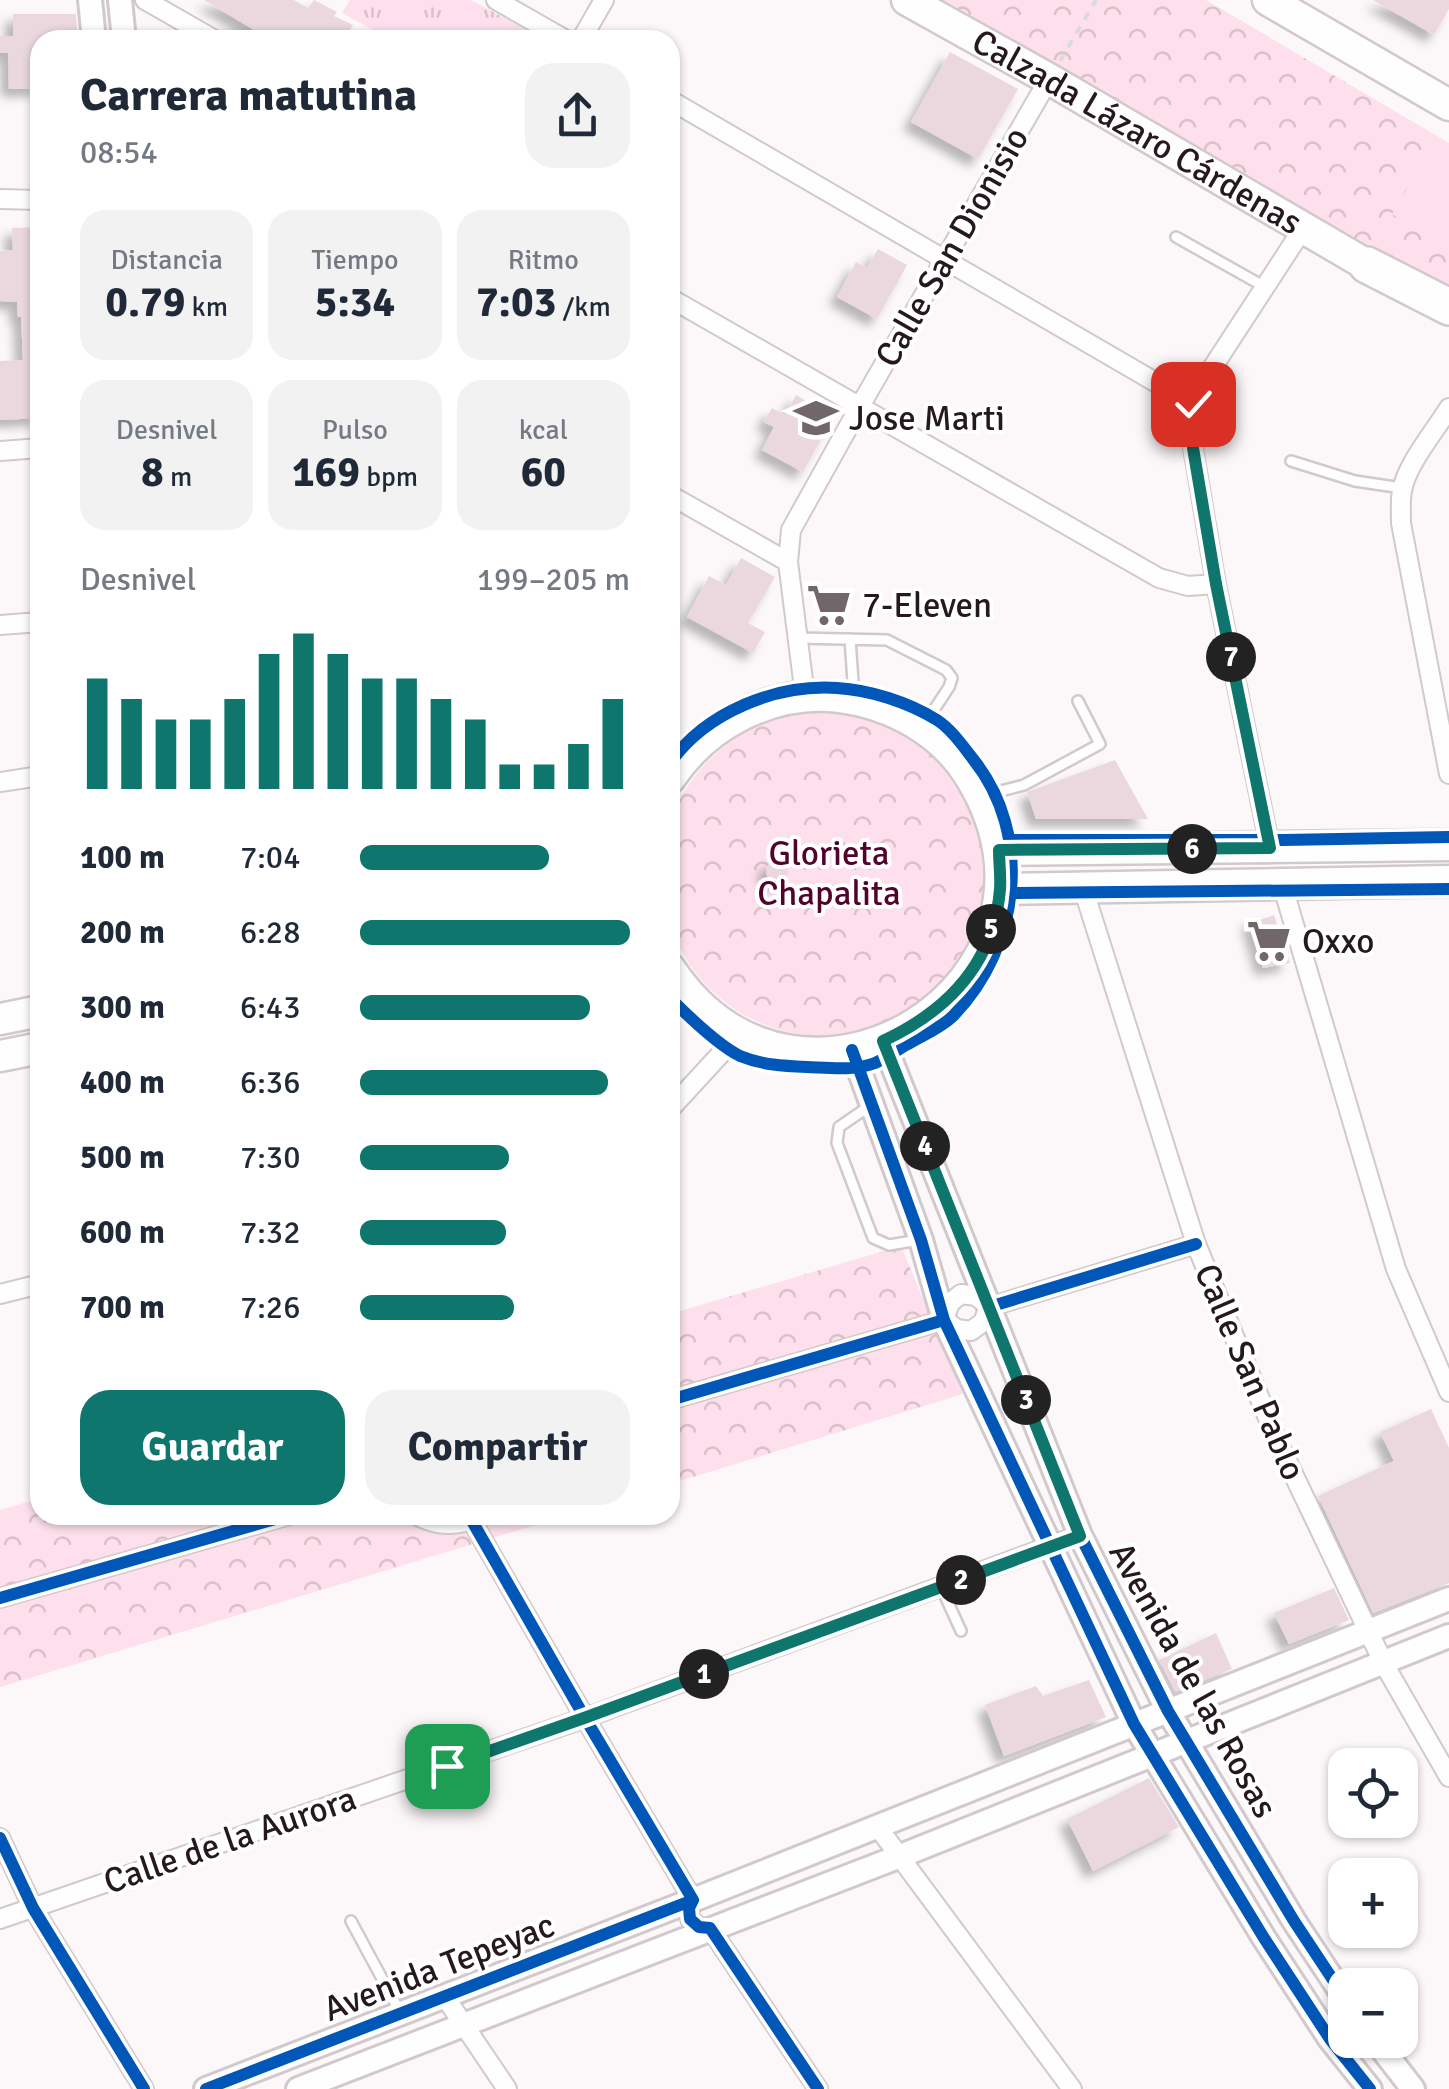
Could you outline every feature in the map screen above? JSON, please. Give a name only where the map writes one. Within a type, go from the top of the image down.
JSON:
[{"type":"highway","name":"Calzada Lázaro Cárdenas","points":[[1366,265],[1449,310]]},
{"type":"main road","name":"Calzada Lázaro Cárdenas","points":[[908,0],[1366,265]]},
{"type":"main road","points":[[1268,0],[1449,105]]},
{"type":"main road","points":[[680,764],[708,736],[730,721],[779,701],[830,696],[890,710],[923,727],[946,747],[982,796],[999,850],[1000,889],[994,922],[982,953],[964,982],[928,1017],[883,1041],[852,1050],[824,1052],[767,1044],[740,1033],[709,1013],[680,985]]},
{"type":"main road","points":[[999,850],[1449,845]]},
{"type":"main road","points":[[1000,889],[1449,881]]},
{"type":"main road","points":[[0,1019],[30,1013]]},
{"type":"main road","points":[[0,1056],[30,1050]]},
{"type":"street","points":[[90,0],[93,30]]},
{"type":"street","points":[[120,0],[123,30]]},
{"type":"street","points":[[144,0],[197,30]]},
{"type":"street","points":[[496,0],[548,30]]},
{"type":"street","points":[[586,30],[604,0]]},
{"type":"street","name":"Calle San Dionisio","points":[[805,696],[788,562],[791,530],[1049,79]]},
{"type":"street","points":[[680,106],[1193,404]]},
{"type":"street","points":[[0,199],[30,200]]},
{"type":"street","points":[[1270,848],[1216,584],[1193,448],[1193,404],[1205,379],[1304,227]]},
{"type":"street","points":[[680,304],[1159,578],[1188,586],[1216,584]]},
{"type":"street","points":[[1449,408],[1407,475],[1402,488],[1401,523],[1449,774]]},
{"type":"street","points":[[0,451],[30,449]]},
{"type":"street","points":[[680,501],[788,562]]},
{"type":"street","points":[[0,625],[30,623]]},
{"type":"street","points":[[0,782],[30,778]]},
{"type":"street","points":[[1282,884],[1396,1269],[1449,1392]]},
{"type":"street","name":"Calle San Pablo","points":[[1083,888],[1196,1244],[1277,1440],[1367,1631],[1449,1777]]},
{"type":"street","points":[[680,1098],[740,1033]]},
{"type":"street","name":"Avenida de las Rosas","points":[[883,1041],[1080,1536],[1168,1711],[1328,1972]]},
{"type":"street","name":"Avenida de las Rosas","points":[[852,1050],[920,1240],[944,1320],[1134,1724],[1264,1938],[1330,2039],[1370,2089]]},
{"type":"street","points":[[989,1306],[1196,1244]]},
{"type":"street","points":[[0,1294],[30,1286]]},
{"type":"street","points":[[944,1320],[950,1303],[961,1294],[976,1296],[989,1306]]},
{"type":"street","points":[[944,1320],[957,1329],[971,1331],[983,1322],[989,1306]]},
{"type":"street","points":[[680,1397],[944,1320]]},
{"type":"street","points":[[0,1598],[254,1525]]},
{"type":"street","points":[[481,1525],[584,1718],[693,1900],[704,1900],[712,1908],[714,1919],[710,1928],[818,2089]]},
{"type":"street","name":"Calle de la Aurora","points":[[0,1919],[584,1718],[1080,1536]]},
{"type":"street","name":"Avenida Tepeyac","points":[[206,2089],[1449,1599]]},
{"type":"street","name":"Avenida Tepeyac","points":[[298,2089],[898,1857],[1449,1636]]},
{"type":"street","points":[[877,1826],[1072,2089]]},
{"type":"street","points":[[0,1838],[34,1908],[144,2089]]},
{"type":"street","points":[[445,1997],[507,2089]]},
{"type":"street","points":[[1389,2058],[1413,2089]]},
{"type":"lane","points":[[1176,238],[1265,287]]},
{"type":"lane","points":[[1291,462],[1354,481],[1402,488]]},
{"type":"lane","points":[[798,638],[887,640],[946,670],[952,678],[949,687],[923,727]]},
{"type":"lane","points":[[850,639],[854,699]]},
{"type":"lane","points":[[982,796],[1024,784],[1100,744],[1078,701]]},
{"type":"lane","points":[[873,1104],[839,1127],[837,1143],[873,1238],[890,1245],[920,1240]]},
{"type":"lane","points":[[941,1587],[961,1631]]},
{"type":"lane","points":[[352,1921],[401,2014]]},
{"type":"path","points":[[1049,79],[1096,0]]},
{"type":"green space","points":[[350,0],[471,0],[526,30],[373,30],[342,13]]},
{"type":"green space","points":[[943,0],[1206,0],[1449,143],[1449,290],[1392,261]]},
{"type":"green space","points":[[1435,141],[1449,149],[1449,247],[1392,214]]},
{"type":"green space","name":"Glorieta Chapalita","points":[[824,712],[856,715],[886,724],[914,739],[939,759],[959,784],[974,812],[985,858],[983,906],[974,936],[959,964],[939,989],[914,1009],[871,1029],[824,1036],[792,1033],[762,1024],[709,989],[680,948],[680,800],[709,759],[734,739],[777,719]]},
{"type":"green space","points":[[901,1246],[963,1394],[680,1481],[680,1311]]},
{"type":"green space","points":[[30,1501],[30,1525],[536,1525],[0,1687],[0,1510]]},
{"type":"building","points":[[204,0],[294,0],[308,8],[314,0],[353,25],[350,30],[254,30]]},
{"type":"building","points":[[1373,0],[1449,0],[1449,9],[1434,35]]},
{"type":"building","points":[[13,14],[76,14],[77,30],[30,30],[30,89],[9,89],[8,53],[0,53],[0,36],[13,36]]},
{"type":"building","points":[[950,52],[1018,89],[978,159],[911,122]]},
{"type":"building","points":[[30,227],[30,418],[0,420],[0,361],[23,360],[17,302],[0,301],[0,251],[13,250],[12,228]]},
{"type":"building","points":[[878,249],[907,265],[877,319],[837,297],[856,262],[867,268]]},
{"type":"building","points":[[796,395],[834,416],[803,472],[762,450],[774,427],[764,422],[772,408],[785,415]]},
{"type":"building","points":[[741,558],[775,577],[748,623],[765,632],[753,653],[687,617],[709,576],[726,585]]},
{"type":"building","points":[[1115,760],[1148,819],[1036,819],[1027,792]]},
{"type":"building","points":[[777,860],[785,863],[785,879],[777,882],[769,879],[766,871],[769,863]]},
{"type":"building","name":"Oxxo","points":[[1274,915],[1290,963],[1263,968],[1249,919]]},
{"type":"building","points":[[1431,1409],[1449,1448],[1449,1583],[1373,1613],[1318,1496],[1394,1461],[1380,1432]]},
{"type":"building","points":[[1334,1588],[1349,1620],[1289,1644],[1274,1613]]},
{"type":"building","points":[[1216,1633],[1232,1669],[1175,1692],[1159,1660]]},
{"type":"building","points":[[1089,1680],[1106,1717],[1004,1756],[985,1705],[1036,1686],[1043,1696]]},
{"type":"building","points":[[1149,1778],[1179,1827],[1093,1871],[1067,1819]]},
{"type":"cycle path","points":[[680,751],[723,716],[790,691],[850,689],[901,702],[942,724],[973,759],[992,789],[1005,822],[1011,856],[1005,924],[976,988],[943,1024],[875,1063],[833,1068],[748,1059],[731,1051],[680,1007]]},
{"type":"cycle path","points":[[1009,840],[1449,837]]},
{"type":"cycle path","points":[[1012,893],[1449,889]]},
{"type":"cycle path","points":[[883,1041],[1080,1535],[1168,1711],[1328,1972]]},
{"type":"cycle path","points":[[852,1050],[921,1240],[944,1320],[1134,1724],[1264,1938],[1330,2039],[1370,2089]]},
{"type":"cycle path","points":[[989,1307],[1196,1244]]},
{"type":"cycle path","points":[[680,1397],[944,1320]]},
{"type":"cycle path","points":[[0,1598],[254,1525]]},
{"type":"cycle path","points":[[474,1525],[693,1900],[690,1919],[699,1927],[710,1928],[818,2089]]},
{"type":"cycle path","points":[[0,1838],[33,1908],[144,2089]]},
{"type":"cycle path","points":[[206,2089],[693,1900]]},
{"type":"place","name":"Jose Marti","points":[[816,418]]},
{"type":"place","name":"7-Eleven","points":[[829,605]]},
{"type":"place","name":"Oxxo","points":[[1269,941]]},
{"type":"route","points":[[447,1766],[1080,1536],[883,1041],[914,1027],[941,1006],[964,982],[982,953],[994,922],[1000,889],[999,850],[1270,848],[1216,584],[1193,448],[1193,404]]}]
